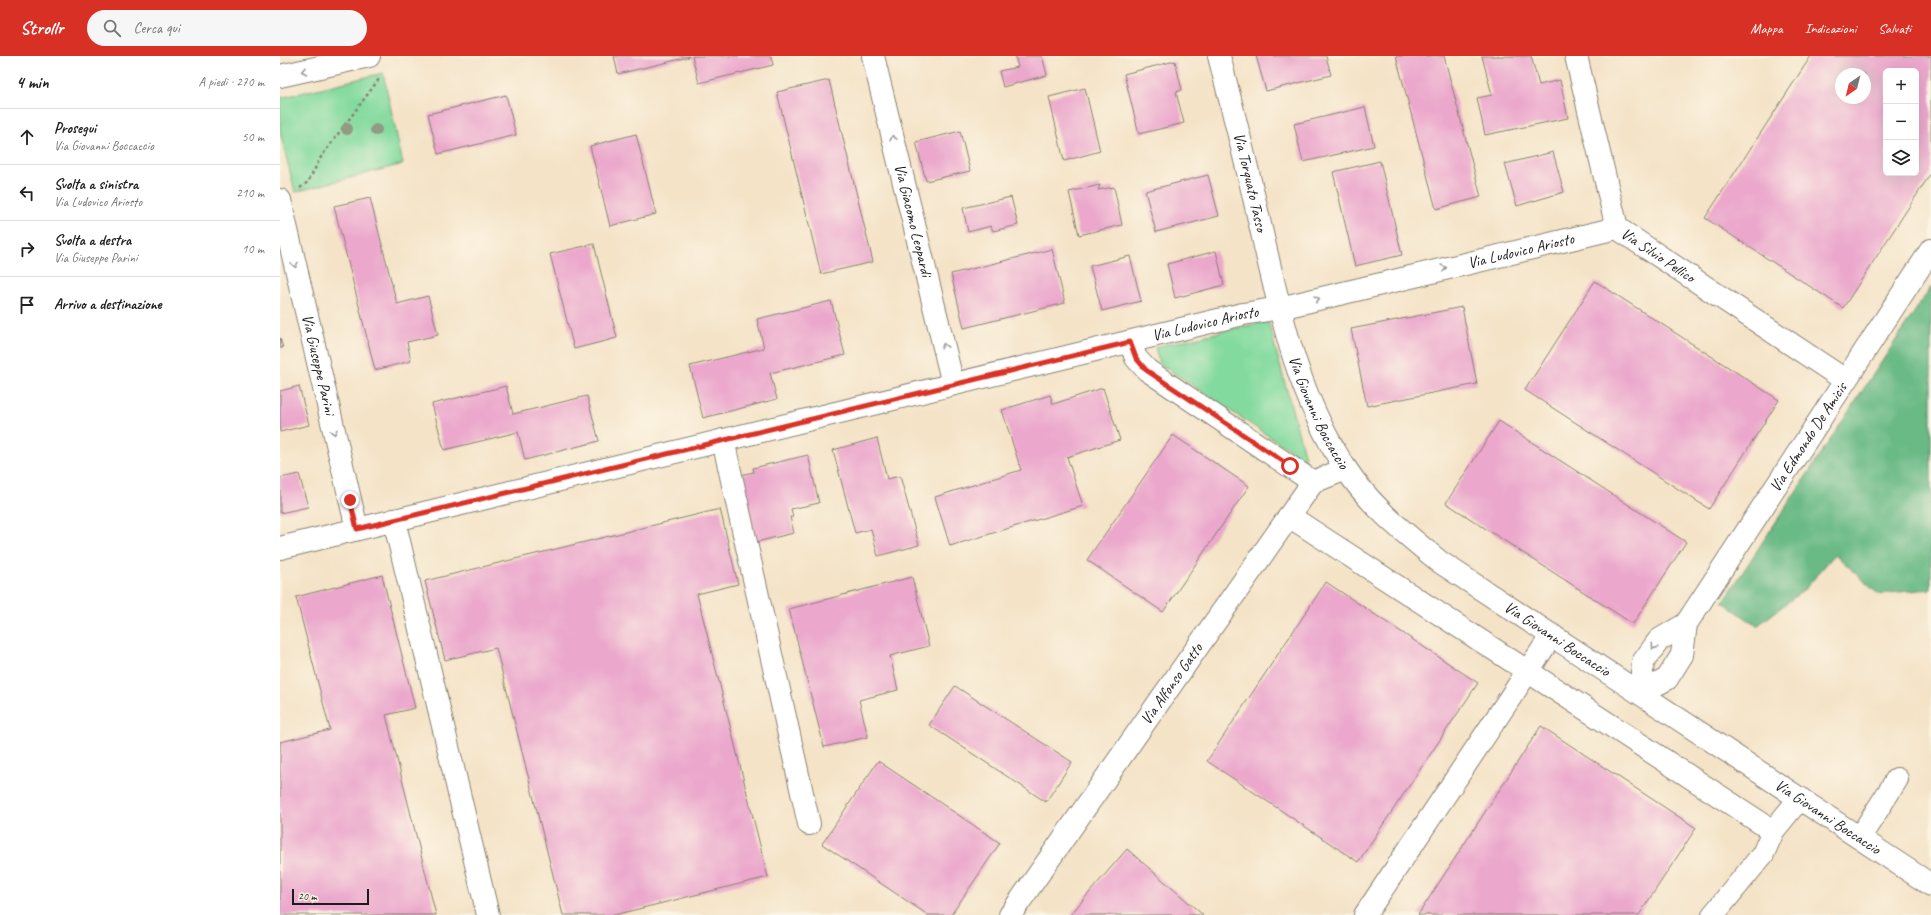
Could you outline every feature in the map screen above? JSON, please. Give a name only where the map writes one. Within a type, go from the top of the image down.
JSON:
[{"type":"street","points":[[280,76],[369,56]]},
{"type":"street","name":"Via Giacomo Leopardi","points":[[874,56],[953,384]]},
{"type":"street","name":"Via Torquato Tasso","points":[[1219,56],[1280,308]]},
{"type":"street","name":"Via Silvio Pellico","points":[[1576,56],[1617,228],[1845,380]]},
{"type":"street","name":"Via Giuseppe Parini","points":[[288,196],[357,529]]},
{"type":"street","name":"Via Ludovico Ariosto","points":[[280,548],[1255,311],[1280,308],[1617,228]]},
{"type":"street","name":"Via Edmondo De Amicis","points":[[1640,693],[1667,679],[1682,655],[1686,624],[1931,250]]},
{"type":"street","name":"Via Giovanni Boccaccio","points":[[1280,308],[1295,363],[1315,416],[1346,469],[1368,498],[1397,526],[1440,562],[1931,885]]},
{"type":"street","points":[[1130,342],[1136,358],[1146,370],[1313,482],[1346,469]]},
{"type":"street","points":[[723,440],[809,824]]},
{"type":"street","name":"Via Alfonso Gatto","points":[[1010,915],[1313,482]]},
{"type":"street","points":[[1290,516],[1773,831]]},
{"type":"street","points":[[394,520],[488,915]]},
{"type":"street","name":"Via Edmondo De Amicis","points":[[1640,693],[1643,662],[1659,640],[1686,624]]},
{"type":"street","points":[[1365,915],[1552,635]]},
{"type":"street","points":[[1860,837],[1897,778]]},
{"type":"street","points":[[1713,915],[1763,854],[1773,831],[1800,798]]},
{"type":"path","points":[[288,196],[308,182],[321,158],[383,73]]},
{"type":"green space","points":[[383,73],[403,164],[295,192],[280,132],[280,98]]},
{"type":"green space","points":[[1931,287],[1931,589],[1878,594],[1835,554],[1805,589],[1757,626],[1723,602]]},
{"type":"green space","points":[[1268,321],[1306,461],[1159,363],[1155,347]]},
{"type":"building","points":[[614,56],[689,56],[689,57],[618,74]]},
{"type":"building","points":[[692,56],[771,56],[773,65],[699,83]]},
{"type":"building","points":[[1015,56],[1042,56],[1047,75],[1003,87],[999,71],[1018,67]]},
{"type":"building","points":[[1256,56],[1326,56],[1331,75],[1266,91]]},
{"type":"building","points":[[1396,56],[1444,56],[1481,197],[1436,209]]},
{"type":"building","points":[[1482,56],[1531,56],[1539,85],[1560,80],[1568,118],[1485,135],[1477,98],[1492,95]]},
{"type":"building","points":[[1811,56],[1931,56],[1931,173],[1843,308],[1705,218]]},
{"type":"building","points":[[1175,61],[1182,90],[1176,92],[1184,123],[1139,134],[1124,74]]},
{"type":"building","points":[[829,80],[873,262],[821,274],[777,92]]},
{"type":"building","points":[[1085,88],[1100,151],[1064,161],[1049,97]]},
{"type":"building","points":[[506,95],[516,135],[438,154],[428,114]]},
{"type":"building","points":[[1365,107],[1374,146],[1303,162],[1294,124]]},
{"type":"building","points":[[960,131],[970,171],[926,181],[916,142]]},
{"type":"building","points":[[636,134],[656,214],[610,226],[590,146]]},
{"type":"building","points":[[1553,152],[1564,192],[1517,206],[1505,164]]},
{"type":"building","points":[[1380,161],[1402,255],[1355,266],[1333,172]]},
{"type":"building","points":[[1208,175],[1219,216],[1156,232],[1145,191]]},
{"type":"building","points":[[1100,185],[1098,190],[1114,187],[1122,225],[1079,235],[1069,192]]},
{"type":"building","points":[[1011,197],[1018,225],[993,231],[991,226],[968,232],[963,208]]},
{"type":"building","points":[[370,198],[397,304],[428,296],[438,335],[407,342],[411,361],[375,370],[334,206]]},
{"type":"building","points":[[594,244],[617,338],[574,349],[550,254]]},
{"type":"building","points":[[1052,249],[1065,303],[964,328],[951,274]]},
{"type":"building","points":[[1216,251],[1224,285],[1175,298],[1167,264]]},
{"type":"building","points":[[1130,256],[1141,301],[1102,311],[1090,266]]},
{"type":"building","points":[[1595,281],[1779,400],[1709,509],[1525,390]]},
{"type":"building","points":[[831,301],[845,355],[770,373],[777,399],[703,418],[690,366],[764,348],[757,319]]},
{"type":"building","points":[[1462,307],[1477,384],[1367,406],[1351,329]]},
{"type":"building","points":[[280,338],[283,348],[280,348]]},
{"type":"building","points":[[299,386],[309,425],[280,432],[280,391]]},
{"type":"building","points":[[506,386],[513,414],[587,396],[599,441],[525,460],[518,432],[444,450],[432,404]]},
{"type":"building","points":[[1103,388],[1120,440],[1067,457],[1083,506],[950,546],[935,497],[1021,470],[1002,410],[1050,395],[1053,404]]},
{"type":"building","points":[[1499,421],[1686,542],[1633,624],[1446,503]]},
{"type":"building","points":[[1173,435],[1249,486],[1163,612],[1087,560]]},
{"type":"building","points":[[877,438],[887,479],[900,476],[919,545],[878,556],[871,529],[855,533],[833,450]]},
{"type":"building","points":[[808,455],[819,503],[791,509],[793,517],[790,517],[794,533],[756,542],[740,475],[754,472],[753,468]]},
{"type":"building","points":[[299,474],[308,507],[280,513],[280,478]]},
{"type":"building","points":[[720,509],[738,584],[697,594],[768,877],[614,915],[563,915],[496,648],[445,660],[425,581]]},
{"type":"building","points":[[382,575],[415,708],[386,715],[436,915],[280,915],[280,742],[330,730],[296,597]]},
{"type":"building","points":[[912,577],[929,646],[890,656],[898,690],[859,700],[868,737],[824,747],[789,609]]},
{"type":"building","points":[[1326,582],[1478,683],[1358,862],[1207,761]]},
{"type":"building","points":[[955,686],[1072,762],[1046,802],[929,725]]},
{"type":"building","points":[[1541,726],[1696,828],[1639,915],[1418,915]]},
{"type":"building","points":[[878,761],[1000,843],[951,915],[928,915],[822,844]]},
{"type":"building","points":[[1127,849],[1203,915],[1070,915]]},
{"type":"route","points":[[350,500],[357,529],[1130,342],[1136,358],[1146,370],[1290,466]]}]
